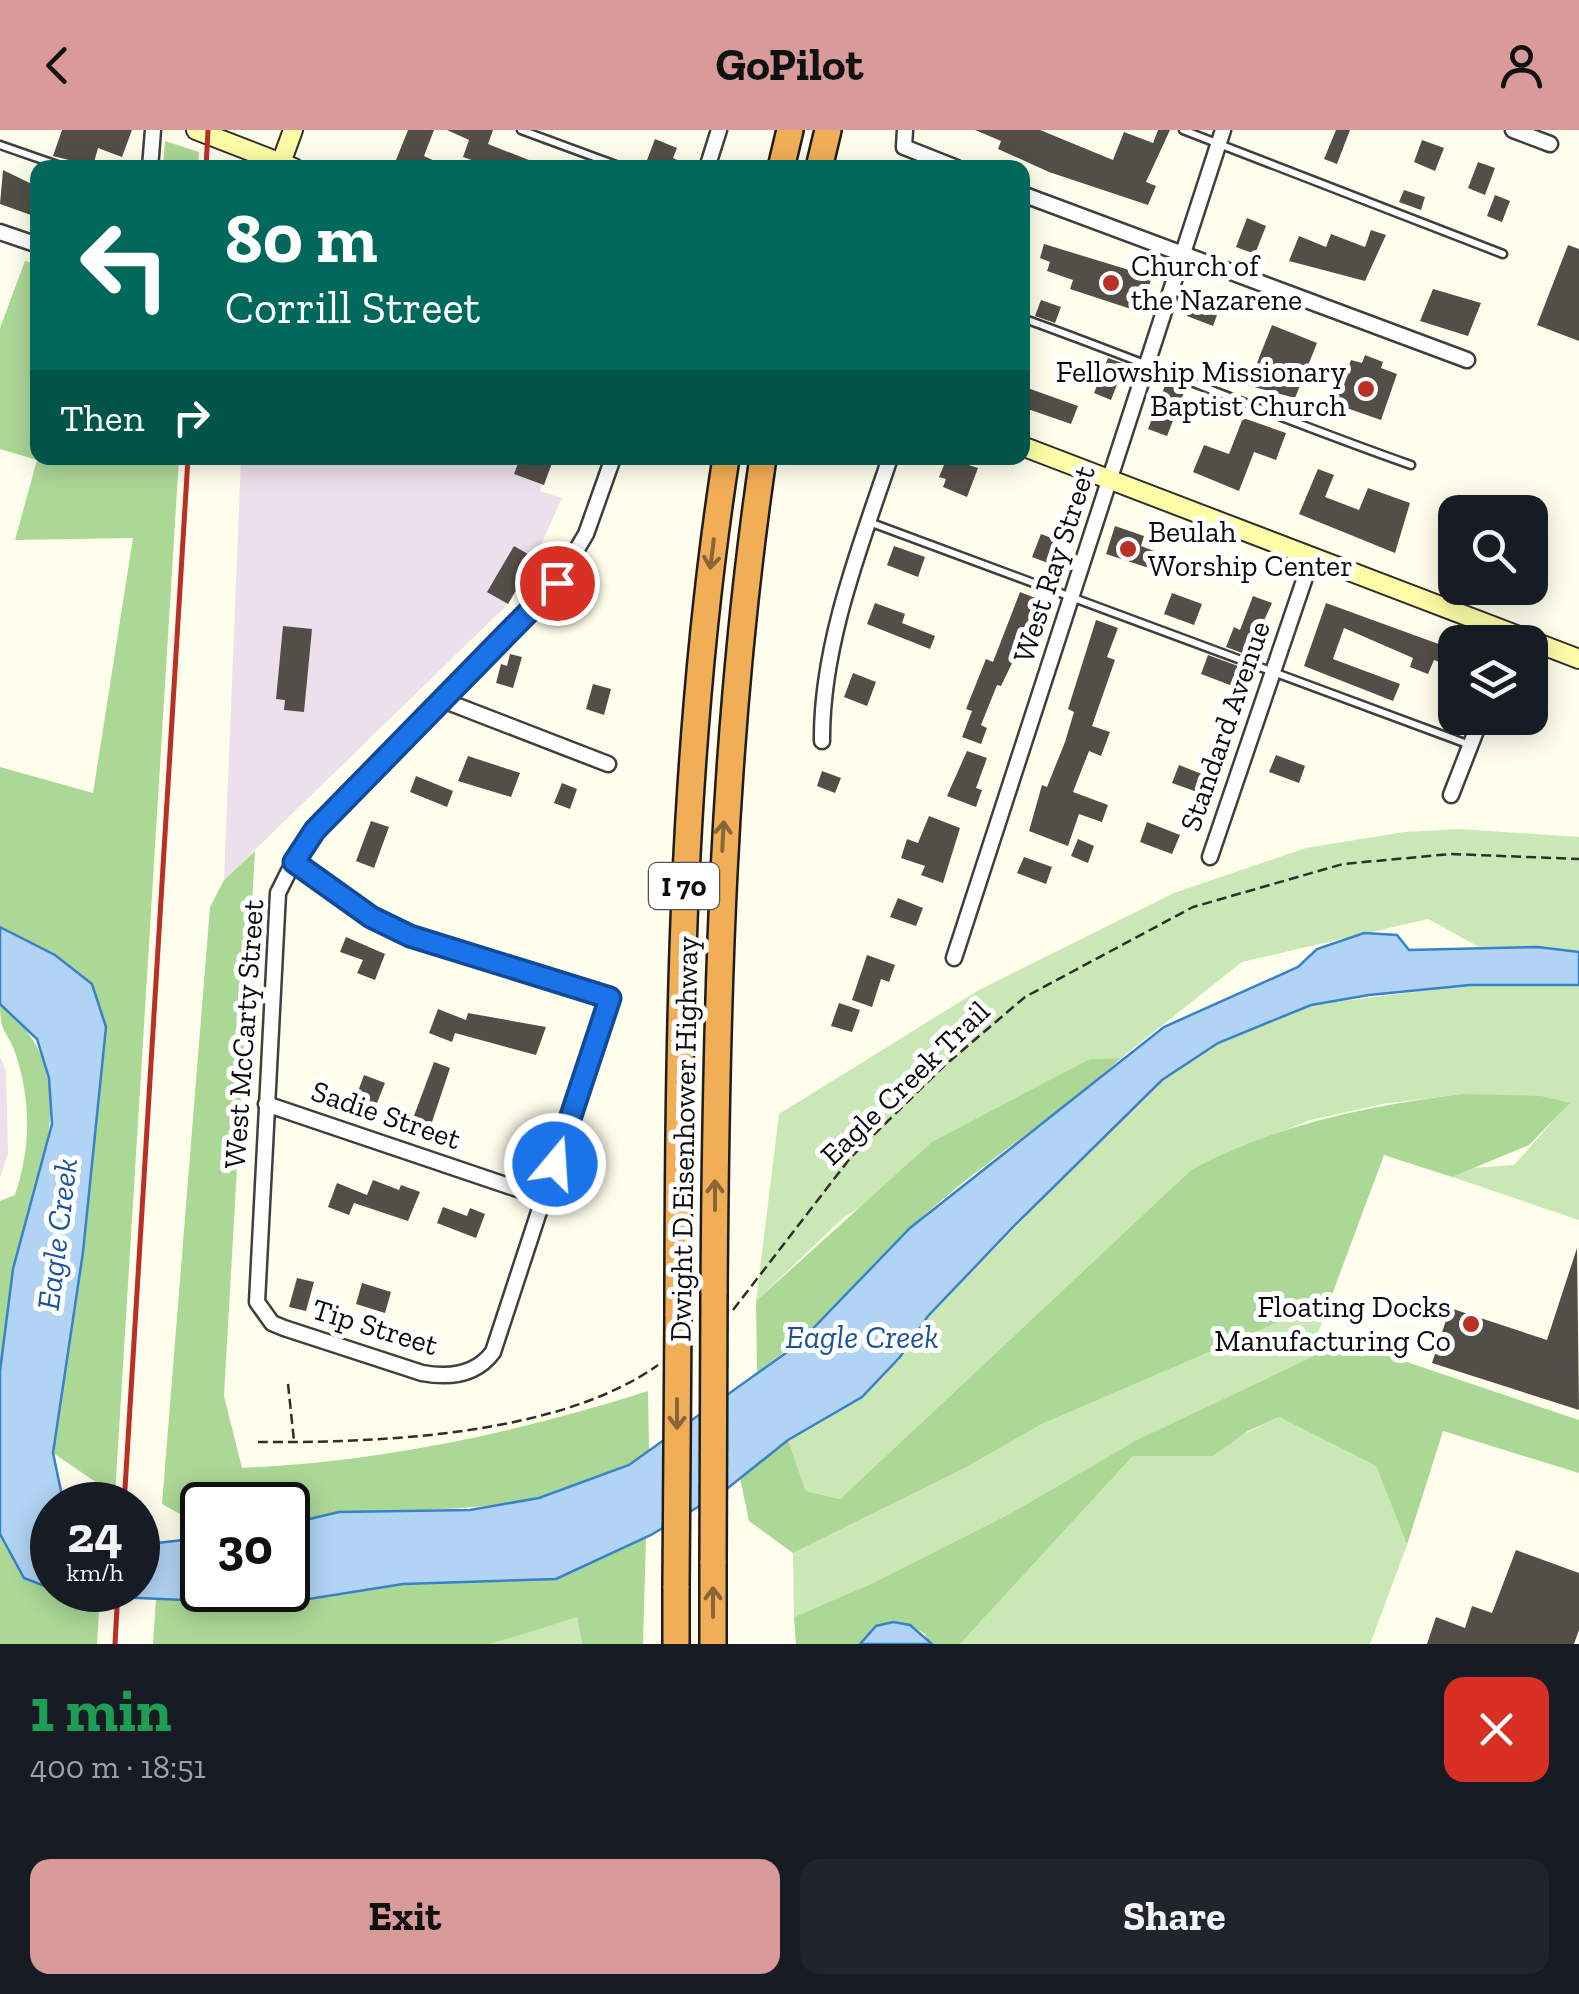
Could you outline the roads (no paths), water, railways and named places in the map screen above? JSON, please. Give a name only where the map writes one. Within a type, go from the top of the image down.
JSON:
[{"type":"highway","points":[[783,160],[790,130]]},
{"type":"highway","points":[[821,160],[828,130]]},
{"type":"highway","name":"Dwight D Eisenhower Highway","points":[[676,1644],[686,844],[701,647],[725,465]]},
{"type":"highway","name":"Dwight D Eisenhower Highway","points":[[713,1644],[723,838],[740,630],[761,465]]},
{"type":"main road","points":[[196,130],[274,160]]},
{"type":"main road","points":[[288,160],[293,130]]},
{"type":"main road","points":[[1030,449],[1480,625]]},
{"type":"main road","points":[[1548,649],[1579,659]]},
{"type":"street","points":[[151,160],[153,130]]},
{"type":"street","points":[[710,160],[719,130]]},
{"type":"street","points":[[905,130],[904,147],[936,160]]},
{"type":"street","points":[[1513,130],[1550,144]]},
{"type":"street","name":"West Ray Street","points":[[954,958],[1221,136]]},
{"type":"street","points":[[1030,197],[1467,360]]},
{"type":"street","points":[[0,232],[30,241]]},
{"type":"street","name":"West McCarty Street","points":[[263,1314],[256,1290],[278,893],[315,830],[557,583],[586,534],[611,465]]},
{"type":"street","points":[[822,741],[822,708],[868,522],[888,465]]},
{"type":"street","name":"Standard Avenue","points":[[1210,857],[1312,557]]},
{"type":"street","points":[[445,701],[608,764]]},
{"type":"street","points":[[1451,795],[1474,735]]},
{"type":"street","points":[[294,862],[371,917],[410,936],[610,998],[544,1198]]},
{"type":"street","name":"Sadie Street","points":[[266,1104],[544,1198]]},
{"type":"street","name":"Tip Street","points":[[263,1314],[284,1328],[422,1373],[441,1377],[475,1368],[494,1352],[544,1198]]},
{"type":"lane","points":[[520,130],[602,160]]},
{"type":"lane","points":[[1183,130],[1221,136],[1504,254]]},
{"type":"lane","points":[[0,144],[44,160]]},
{"type":"lane","points":[[1030,321],[1148,363],[1275,418],[1411,465]]},
{"type":"lane","points":[[868,522],[1074,594],[1470,744]]},
{"type":"water","name":"Eagle Creek","points":[[0,927],[55,955],[92,984],[106,1027],[83,1252],[53,1453],[59,1482],[30,1482],[30,1580],[24,1578],[0,1534],[0,1371],[13,1269],[52,1124],[49,1078],[37,1039],[0,1004]]},
{"type":"water","name":"Eagle Creek","points":[[1364,933],[1397,935],[1409,950],[1538,947],[1579,952],[1579,985],[1470,985],[1369,995],[1311,1005],[1218,1043],[1162,1080],[1016,1224],[928,1316],[900,1357],[862,1397],[788,1440],[723,1492],[651,1535],[556,1579],[403,1584],[310,1599],[310,1519],[339,1512],[470,1510],[539,1498],[629,1465],[797,1345],[910,1228],[1164,1027],[1298,967],[1317,949]]},
{"type":"water","name":"Eagle Creek","points":[[180,1540],[180,1600],[160,1599],[160,1543]]},
{"type":"water","points":[[893,1622],[910,1625],[932,1644],[860,1644],[876,1626]]},
{"type":"railway","points":[[206,160],[208,130]]},
{"type":"railway","points":[[125,1482],[188,465]]},
{"type":"railway","points":[[115,1644],[117,1612]]},
{"type":"place","name":"Church of the Nazarene","points":[[1111,283]]},
{"type":"place","name":"Fellowship Missionary Baptist Church","points":[[1366,389]]},
{"type":"place","name":"Beulah Worship Center","points":[[1128,549]]},
{"type":"place","name":"Floating Docks Manufacturing Co","points":[[1471,1324]]}]
